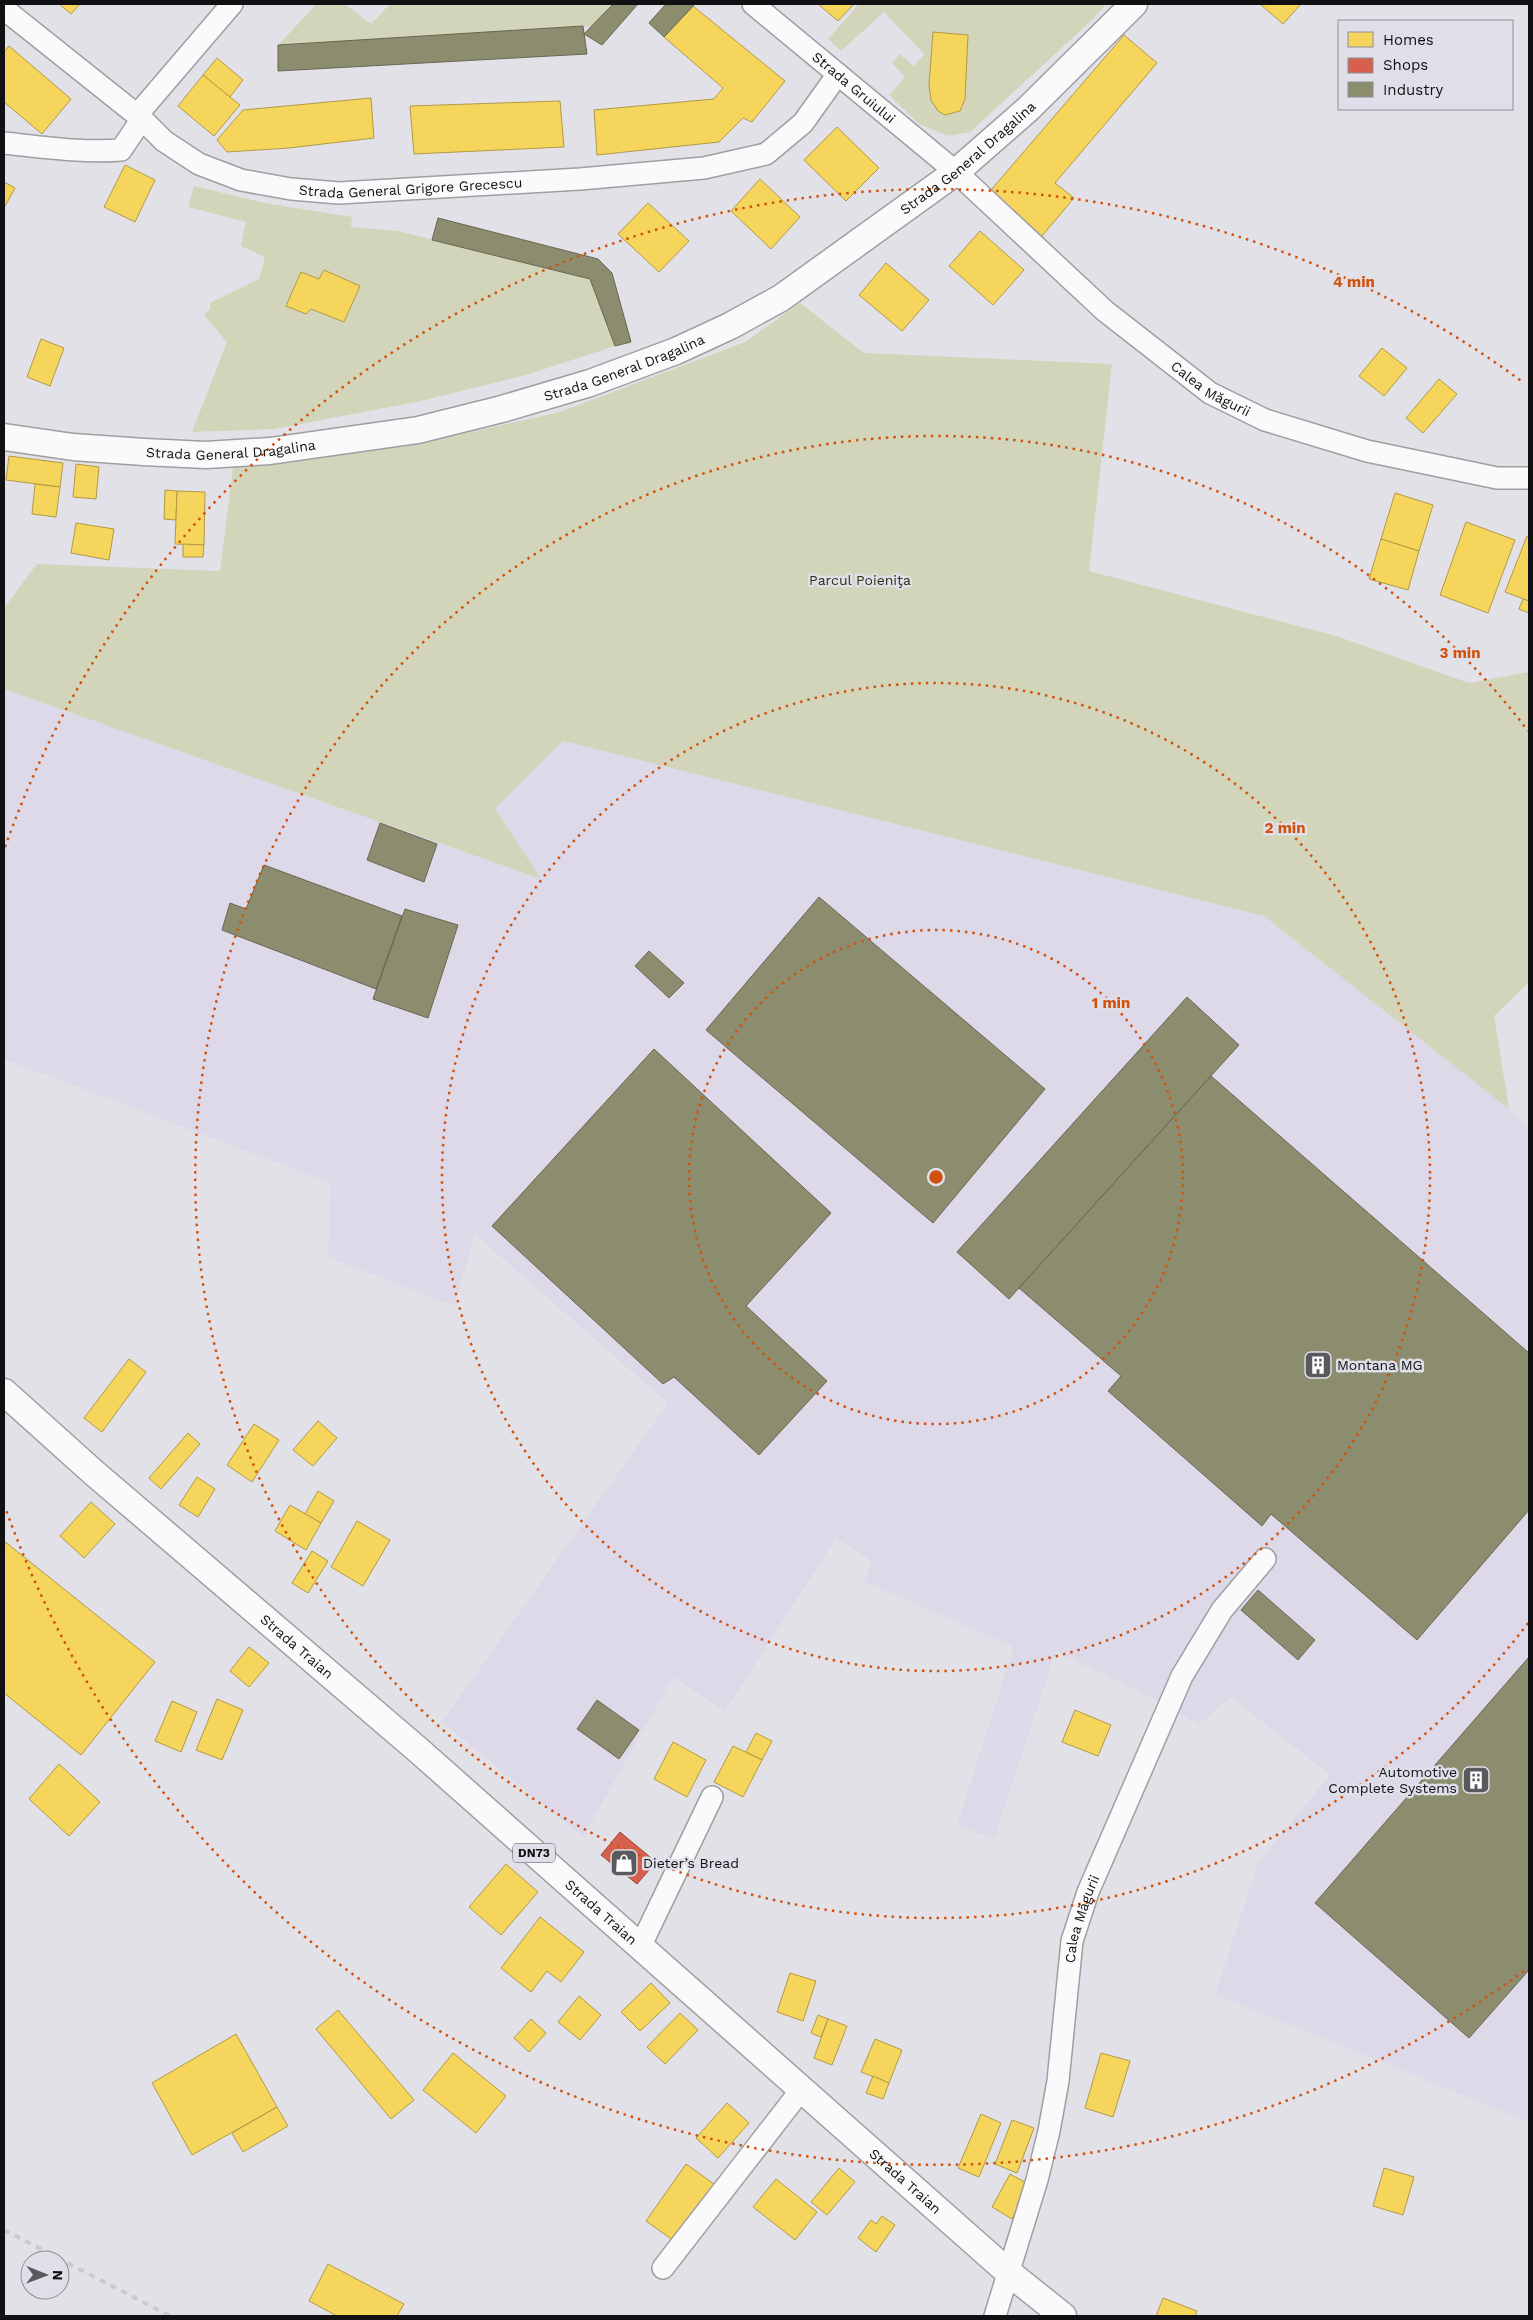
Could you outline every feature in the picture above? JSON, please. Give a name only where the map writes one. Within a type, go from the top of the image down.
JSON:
[{"type":"main road","name":"Strada General Dragalina","points":[[4,438],[73,447],[144,452],[215,455],[270,451],[418,430],[502,409],[590,383],[676,351],[730,326],[781,298],[956,172],[1028,109],[1134,4]]},
{"type":"main road","name":"Strada Traian","points":[[4,1392],[100,1478],[417,1749],[1008,2272],[1063,2316]]},
{"type":"street","points":[[4,143],[86,150],[121,150],[139,117],[232,4]]},
{"type":"street","name":"Strada Gruiului","points":[[753,4],[956,172]]},
{"type":"street","name":"Strada General Grigore Grecescu","points":[[4,9],[139,117],[164,141],[200,164],[241,180],[291,189],[339,193],[570,180],[704,168],[766,154],[803,123],[838,74]]},
{"type":"street","name":"Calea Măgurii","points":[[956,172],[1105,310],[1210,394],[1265,420],[1367,451],[1497,478],[1529,478]]},
{"type":"street","name":"Calea Măgurii","points":[[995,2316],[1037,2180],[1049,2131],[1058,2081],[1072,1941],[1088,1892],[1182,1676],[1222,1610],[1265,1559]]},
{"type":"street","points":[[640,1947],[712,1797]]},
{"type":"street","points":[[663,2268],[801,2090]]},
{"type":"shaded area","points":[[4,689],[540,879],[495,809],[563,741],[1264,916],[1509,1109],[1529,1128],[1529,2122],[1215,1994],[1258,1863],[1330,1775],[1231,1697],[1199,1724],[1150,1697],[1056,1651],[994,1839],[957,1825],[1014,1647],[864,1581],[872,1561],[836,1538],[725,1711],[673,1677],[583,1837],[442,1722],[668,1403],[475,1234],[454,1306],[328,1257],[331,1183],[4,1059]]},
{"type":"green space","points":[[317,4],[345,4],[371,24],[390,4],[611,4],[593,26],[278,45]]},
{"type":"green space","points":[[859,4],[1106,4],[1093,19],[970,132],[948,136],[918,123],[889,95],[905,77],[892,63],[900,54],[914,66],[924,54],[884,12],[841,51],[828,39]]},
{"type":"green space","points":[[194,186],[264,203],[352,217],[351,227],[398,231],[590,279],[615,346],[526,375],[416,402],[274,429],[192,432],[227,342],[204,315],[210,309],[210,303],[259,279],[265,257],[241,246],[246,222],[188,207]]},
{"type":"green space","name":"Parcul Poieniţa","points":[[800,303],[864,353],[1112,364],[1089,571],[1336,636],[1469,683],[1529,672],[1529,982],[1494,1016],[1509,1109],[1264,916],[563,741],[495,809],[541,879],[4,689],[4,608],[37,564],[220,571],[233,468],[408,446],[560,412],[745,342]]},
{"type":"building: Homes","points":[[59,4],[80,4],[71,14]]},
{"type":"building: Homes","points":[[818,4],[854,4],[838,21]]},
{"type":"building: Homes","points":[[1260,4],[1301,4],[1283,24]]},
{"type":"building: Homes","points":[[693,6],[785,81],[752,122],[743,118],[719,142],[597,155],[594,110],[714,99],[723,88],[664,37]]},
{"type":"building: Homes","points":[[933,32],[968,35],[965,99],[960,111],[945,115],[938,111],[931,100],[929,85]]},
{"type":"building: Homes","points":[[1124,35],[1157,63],[1055,183],[1074,198],[1042,236],[991,190]]},
{"type":"building: Homes","points":[[9,46],[71,99],[42,134],[4,102],[4,52]]},
{"type":"building: Homes","points":[[217,58],[243,80],[230,97],[203,75]]},
{"type":"building: Homes","points":[[203,75],[240,105],[214,136],[178,106]]},
{"type":"building: Homes","points":[[371,98],[374,138],[289,148],[227,152],[217,140],[243,110]]},
{"type":"building: Homes","points":[[560,101],[564,147],[414,154],[410,106]]},
{"type":"building: Homes","points":[[837,127],[879,168],[846,201],[804,160]]},
{"type":"building: Homes","points":[[125,165],[155,180],[135,222],[104,207]]},
{"type":"building: Homes","points":[[760,179],[800,217],[771,249],[731,211]]},
{"type":"building: Homes","points":[[4,182],[15,188],[4,208]]},
{"type":"building: Homes","points":[[648,203],[689,241],[659,272],[618,234]]},
{"type":"building: Homes","points":[[980,231],[1024,270],[993,305],[949,266]]},
{"type":"building: Homes","points":[[886,263],[929,300],[902,331],[859,295]]},
{"type":"building: Homes","points":[[324,270],[360,286],[344,322],[311,309],[306,314],[286,306],[301,272],[319,279]]},
{"type":"building: Homes","points":[[41,339],[64,348],[50,386],[27,377]]},
{"type":"building: Homes","points":[[1382,348],[1407,368],[1384,396],[1359,376]]},
{"type":"building: Homes","points":[[1439,379],[1457,394],[1423,433],[1406,418]]},
{"type":"building: Homes","points":[[9,456],[63,463],[60,487],[6,480]]},
{"type":"building: Homes","points":[[76,464],[99,467],[96,499],[73,497]]},
{"type":"building: Homes","points":[[35,484],[60,487],[56,517],[32,514]]},
{"type":"building: Homes","points":[[165,490],[177,491],[176,520],[164,519]]},
{"type":"building: Homes","points":[[177,491],[205,492],[204,545],[175,544]]},
{"type":"building: Homes","points":[[1395,493],[1433,505],[1419,551],[1381,539]]},
{"type":"building: Homes","points":[[1466,522],[1515,540],[1488,613],[1440,595]]},
{"type":"building: Homes","points":[[76,523],[114,529],[109,560],[71,553]]},
{"type":"building: Homes","points":[[1527,536],[1529,537],[1529,601],[1505,592]]},
{"type":"building: Homes","points":[[1381,539],[1419,551],[1408,590],[1369,579]]},
{"type":"building: Homes","points":[[183,544],[204,545],[203,557],[183,557]]},
{"type":"building: Homes","points":[[1523,599],[1529,601],[1529,613],[1519,609]]},
{"type":"building: Homes","points":[[129,1359],[146,1372],[102,1432],[84,1418]]},
{"type":"building: Homes","points":[[318,1421],[337,1438],[313,1466],[293,1450]]},
{"type":"building: Homes","points":[[254,1424],[279,1440],[252,1482],[227,1465]]},
{"type":"building: Homes","points":[[188,1433],[200,1444],[161,1489],[149,1478]]},
{"type":"building: Homes","points":[[197,1477],[215,1489],[198,1517],[179,1505]]},
{"type":"building: Homes","points":[[318,1491],[334,1501],[321,1523],[305,1514]]},
{"type":"building: Homes","points":[[91,1502],[115,1524],[84,1558],[60,1536]]},
{"type":"building: Homes","points":[[290,1505],[321,1523],[306,1550],[275,1531]]},
{"type":"building: Homes","points":[[357,1521],[390,1540],[363,1586],[331,1567]]},
{"type":"building: Homes","points":[[4,1541],[155,1662],[81,1755],[4,1693]]},
{"type":"building: Homes","points":[[312,1551],[328,1561],[308,1593],[292,1583]]},
{"type":"building: Homes","points":[[249,1647],[269,1663],[249,1687],[230,1671]]},
{"type":"building: Homes","points":[[217,1699],[243,1710],[222,1760],[196,1750]]},
{"type":"building: Homes","points":[[172,1701],[197,1712],[181,1752],[155,1741]]},
{"type":"building: Homes","points":[[1075,1710],[1111,1725],[1098,1756],[1062,1742]]},
{"type":"building: Homes","points":[[756,1733],[772,1741],[762,1760],[746,1752]]},
{"type":"building: Homes","points":[[673,1742],[706,1760],[687,1797],[654,1779]]},
{"type":"building: Homes","points":[[733,1746],[762,1760],[743,1797],[714,1782]]},
{"type":"building: Homes","points":[[59,1764],[100,1802],[69,1836],[29,1799]]},
{"type":"building: Homes","points":[[506,1864],[538,1892],[501,1935],[469,1907]]},
{"type":"building: Homes","points":[[540,1917],[584,1952],[561,1982],[547,1971],[531,1992],[501,1968]]},
{"type":"building: Homes","points":[[790,1973],[816,1981],[803,2021],[777,2012]]},
{"type":"building: Homes","points":[[651,1983],[670,2003],[640,2031],[621,2012]]},
{"type":"building: Homes","points":[[579,1996],[601,2015],[580,2040],[558,2022]]},
{"type":"building: Homes","points":[[338,2010],[414,2100],[391,2119],[316,2029]]},
{"type":"building: Homes","points":[[680,2013],[698,2030],[665,2064],[647,2047]]},
{"type":"building: Homes","points":[[818,2015],[828,2019],[821,2037],[811,2033]]},
{"type":"building: Homes","points":[[531,2019],[546,2033],[529,2052],[514,2038]]},
{"type":"building: Homes","points":[[828,2019],[847,2026],[832,2065],[814,2058]]},
{"type":"building: Homes","points":[[236,2034],[277,2107],[192,2155],[152,2083]]},
{"type":"building: Homes","points":[[875,2039],[902,2050],[889,2083],[861,2072]]},
{"type":"building: Homes","points":[[453,2053],[506,2096],[476,2133],[423,2090]]},
{"type":"building: Homes","points":[[1101,2053],[1130,2061],[1113,2117],[1085,2108]]},
{"type":"building: Homes","points":[[873,2076],[889,2083],[883,2099],[866,2093]]},
{"type":"building: Homes","points":[[727,2103],[749,2123],[718,2158],[696,2138]]},
{"type":"building: Homes","points":[[277,2107],[288,2126],[243,2152],[232,2133]]},
{"type":"building: Homes","points":[[981,2114],[1001,2123],[979,2177],[958,2168]]},
{"type":"building: Homes","points":[[1012,2120],[1034,2128],[1017,2173],[995,2164]]},
{"type":"building: Homes","points":[[686,2164],[714,2184],[674,2241],[646,2221]]},
{"type":"building: Homes","points":[[839,2168],[855,2182],[827,2215],[811,2202]]},
{"type":"building: Homes","points":[[1384,2168],[1414,2177],[1403,2215],[1373,2206]]},
{"type":"building: Homes","points":[[1010,2174],[1030,2185],[1012,2219],[992,2207]]},
{"type":"building: Homes","points":[[776,2179],[817,2212],[795,2240],[753,2207]]},
{"type":"building: Homes","points":[[882,2216],[895,2225],[876,2252],[858,2238],[871,2220],[876,2224]]},
{"type":"building: Homes","points":[[328,2264],[404,2304],[397,2316],[337,2316],[309,2301]]},
{"type":"building: Homes","points":[[1163,2298],[1197,2311],[1195,2316],[1156,2316]]},
{"type":"building: Shops","points":[[620,1832],[656,1862],[637,1884],[601,1855]]},
{"type":"building: Industry","points":[[613,4],[638,4],[602,45],[584,34]]},
{"type":"building: Industry","points":[[666,4],[695,4],[664,37],[649,23]]},
{"type":"building: Industry","points":[[583,26],[587,54],[278,71],[278,45]]},
{"type":"building: Industry","points":[[438,218],[598,259],[612,273],[631,342],[615,346],[590,279],[432,240]]},
{"type":"building: Industry","points":[[380,823],[437,844],[424,882],[367,860]]},
{"type":"building: Industry","points":[[264,865],[402,916],[376,989],[222,930],[230,903],[246,909]]},
{"type":"building: Industry","points":[[819,897],[1045,1089],[933,1223],[706,1030]]},
{"type":"building: Industry","points":[[405,909],[458,925],[428,1018],[373,999]]},
{"type":"building: Industry","points":[[649,951],[684,983],[669,998],[635,966]]},
{"type":"building: Industry","points":[[1187,997],[1239,1045],[1009,1299],[957,1252]]},
{"type":"building: Industry","points":[[654,1049],[831,1213],[746,1306],[827,1381],[759,1455],[674,1377],[663,1384],[492,1226]]},
{"type":"building: Industry","name":"Montana MG","points":[[1211,1076],[1529,1353],[1529,1510],[1417,1640],[1271,1514],[1262,1526],[1108,1391],[1121,1376],[1019,1288]]},
{"type":"building: Industry","points":[[1258,1590],[1315,1640],[1298,1660],[1241,1610]]},
{"type":"building: Industry","name":"Automotive Complete Systems","points":[[1529,1657],[1529,1970],[1469,2038],[1315,1903]]},
{"type":"building: Industry","points":[[597,1700],[639,1730],[619,1759],[577,1729]]},
{"type":"railway","points":[[4,2230],[170,2316]]},
{"type":"place","name":"Montana MG","points":[[1318,1365]]},
{"type":"place","name":"Automotive Complete Systems","points":[[1476,1780]]},
{"type":"place","name":"Dieter’s Bread","points":[[624,1863]]}]
